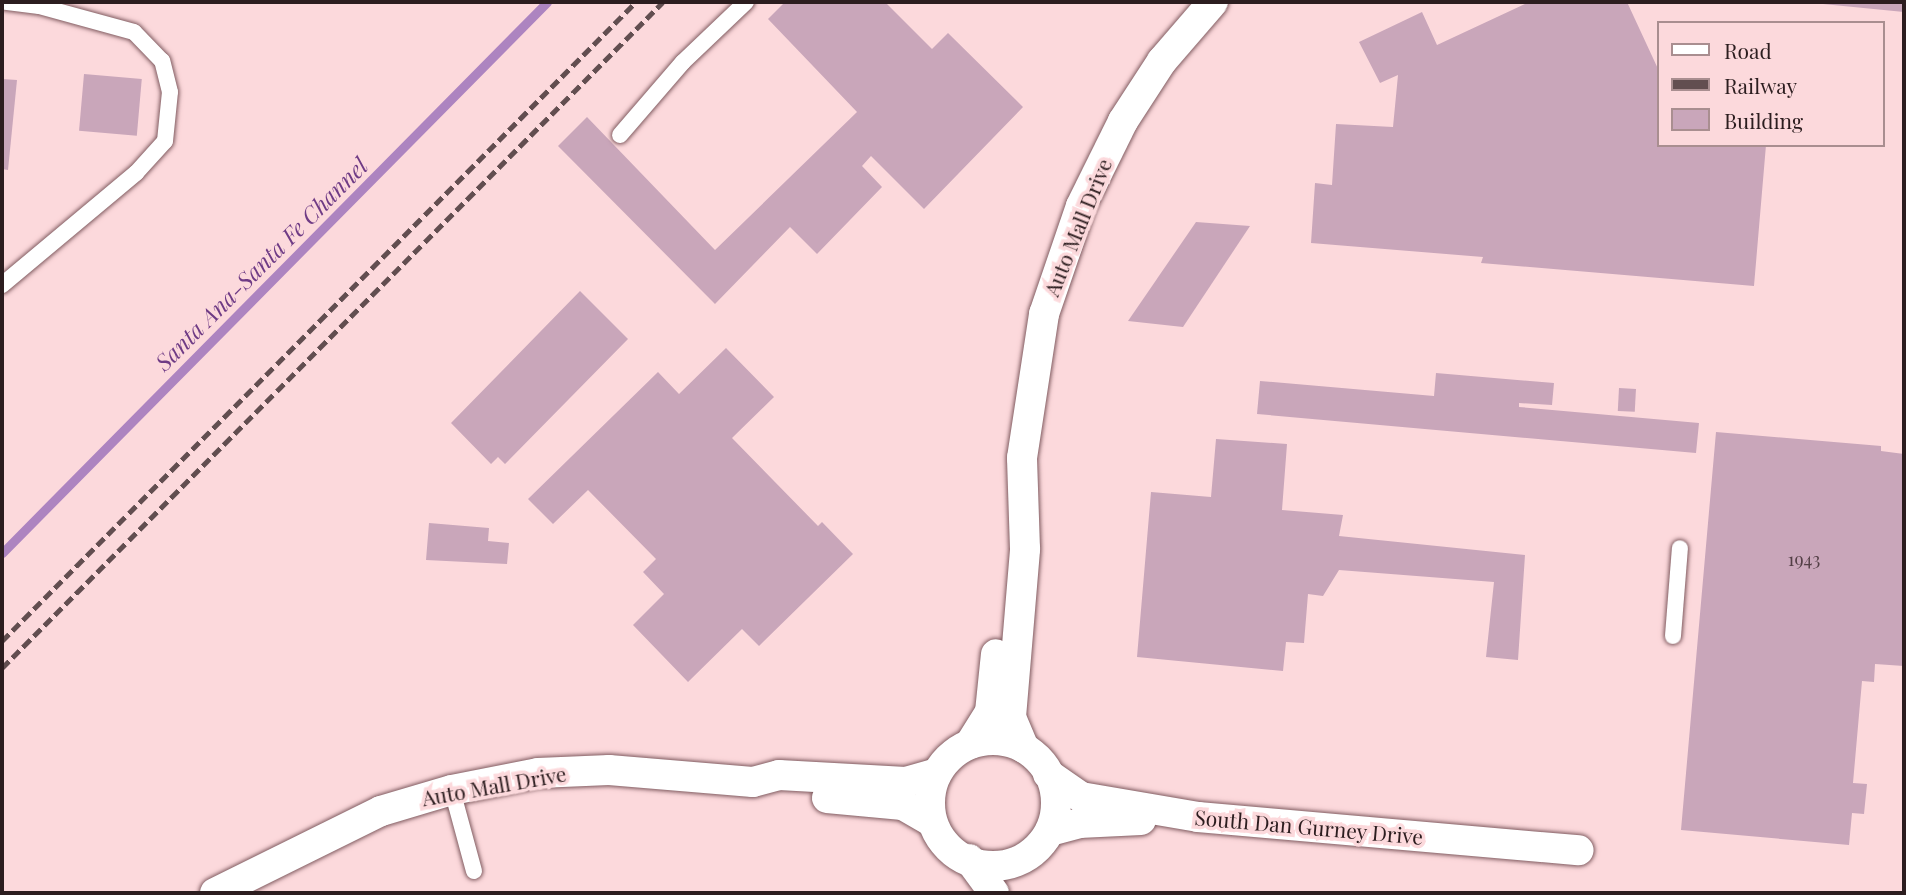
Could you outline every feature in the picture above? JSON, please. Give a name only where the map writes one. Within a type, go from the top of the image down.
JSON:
[{"type":"street","name":"Auto Mall Drive","points":[[970,744],[990,712],[1006,549],[1021,484],[1037,344],[1071,231],[1138,96],[1213,2]]},
{"type":"street","name":"Auto Mall Drive","points":[[1021,484],[1026,549],[1011,717],[1024,748]]},
{"type":"street","points":[[1027,856],[986,867],[950,850],[931,821],[929,796],[937,774],[954,752],[970,744],[996,739],[1024,748],[1041,761],[1056,799],[1050,831]]},
{"type":"street","name":"Auto Mall Drive","points":[[215,893],[367,816],[452,790],[572,770],[753,782],[779,775],[906,782],[937,774]]},
{"type":"street","name":"South Dan Gurney Drive","points":[[1048,774],[1081,797],[1198,817],[1579,850]]},
{"type":"street","name":"Auto Mall Drive","points":[[753,782],[776,795],[904,805],[931,821]]},
{"type":"street","points":[[1014,893],[1027,856],[1050,831],[1079,823],[1198,817]]},
{"type":"street","name":"Auto Mall Drive","points":[[247,893],[288,855]]},
{"type":"street","points":[[969,859],[994,893]]},
{"type":"lane","points":[[2,285],[136,173],[165,141],[170,92],[162,61],[134,32],[39,6],[5,2]]},
{"type":"lane","points":[[620,135],[683,62],[746,2]]},
{"type":"lane","points":[[1673,636],[1681,548]]},
{"type":"lane","points":[[452,790],[474,871]]},
{"type":"building","points":[[785,2],[885,2],[932,49],[948,33],[1023,107],[924,209],[871,156],[862,166],[882,187],[817,254],[790,227],[715,304],[558,146],[587,117],[715,250],[857,112],[768,19]]},
{"type":"building","points":[[1529,2],[1627,2],[1658,69],[1658,147],[1766,147],[1754,286],[1481,263],[1483,257],[1311,243],[1315,183],[1332,185],[1336,124],[1393,127],[1398,75],[1380,83],[1359,42],[1422,12],[1437,45]]},
{"type":"building","points":[[1904,2],[1904,12],[1823,4]]},
{"type":"building","points":[[84,74],[142,79],[137,136],[79,131]]},
{"type":"building","points":[[2,79],[17,80],[8,170],[2,169]]},
{"type":"building","points":[[1196,222],[1250,226],[1183,327],[1128,321]]},
{"type":"building","points":[[580,291],[628,339],[505,464],[498,457],[491,464],[451,423]]},
{"type":"building","points":[[726,348],[774,397],[732,438],[818,526],[822,522],[853,554],[759,646],[742,629],[688,682],[633,625],[664,594],[643,572],[656,559],[588,490],[553,524],[528,499],[658,372],[679,394]]},
{"type":"building","points":[[1436,373],[1554,383],[1552,405],[1519,403],[1519,407],[1699,423],[1696,453],[1257,414],[1260,381],[1434,396]]},
{"type":"building","points":[[1619,388],[1636,389],[1635,412],[1618,411]]},
{"type":"building","points":[[1716,432],[1881,446],[1881,451],[1904,454],[1904,666],[1875,664],[1874,682],[1862,681],[1853,783],[1867,784],[1864,814],[1852,813],[1849,845],[1681,830]]},
{"type":"building","points":[[1216,439],[1287,444],[1282,510],[1343,515],[1339,536],[1525,555],[1518,660],[1486,657],[1494,582],[1339,570],[1323,596],[1308,594],[1304,643],[1286,642],[1283,671],[1137,657],[1151,492],[1211,497]]},
{"type":"building","points":[[429,523],[489,528],[488,541],[509,543],[507,564],[426,560]]},
{"type":"waterway","name":"Santa Ana-Santa Fe Channel","points":[[2,553],[547,2]]},
{"type":"railway","points":[[2,641],[636,2]]},
{"type":"railway","points":[[2,668],[663,2]]}]
